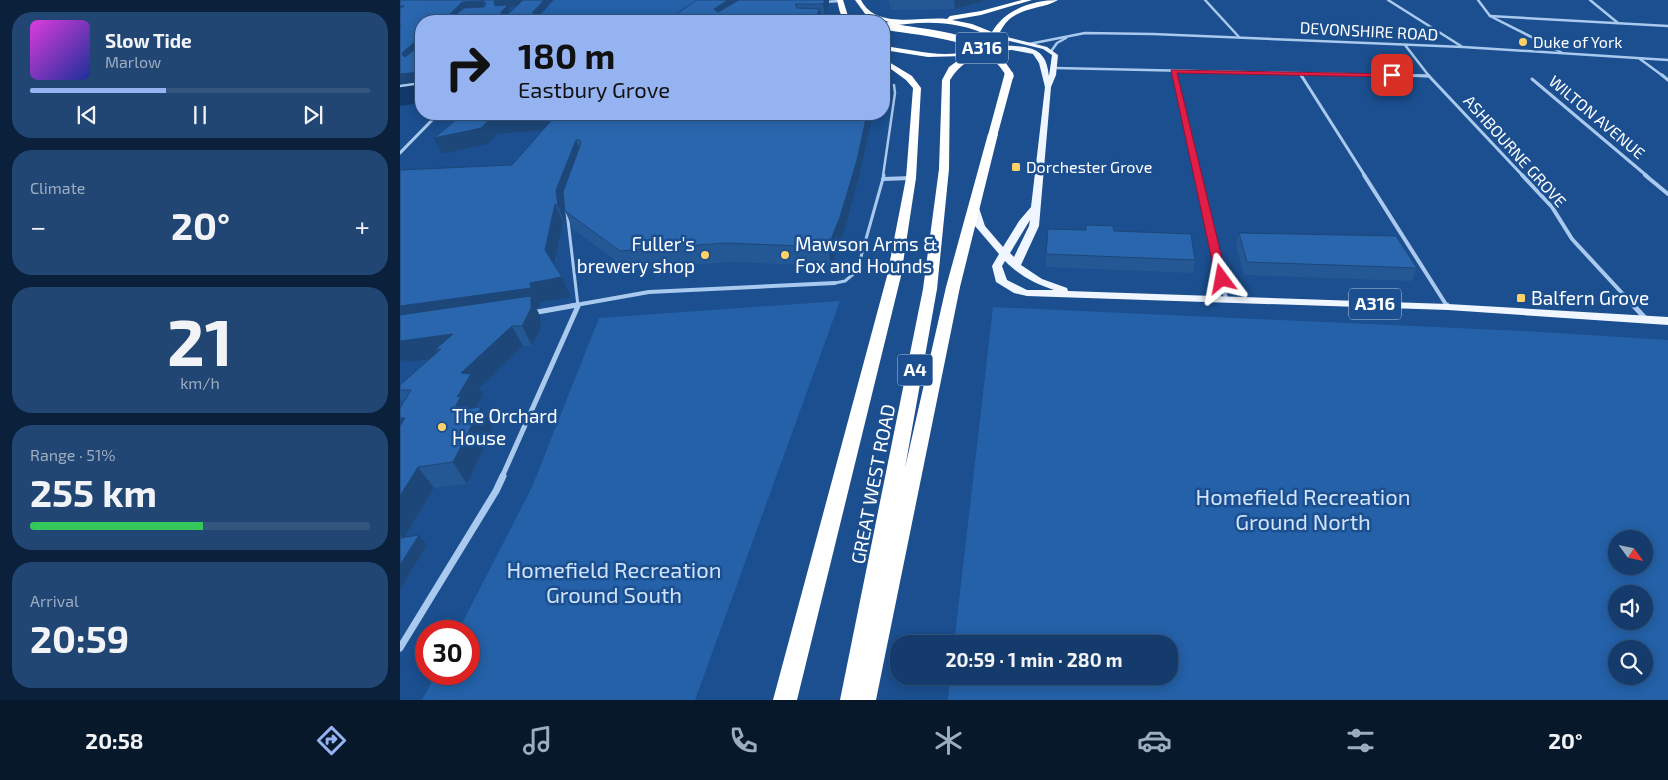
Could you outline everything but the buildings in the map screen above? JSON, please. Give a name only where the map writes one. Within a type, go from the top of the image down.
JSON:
[{"type":"highway","points":[[840,0],[844,15]]},
{"type":"highway","points":[[858,0],[864,12],[869,15]]},
{"type":"highway","points":[[890,24],[973,15],[1029,0]]},
{"type":"highway","name":"GREAT WEST ROAD","points":[[852,700],[930,289],[944,169],[946,80],[952,68],[990,44],[1000,23],[1010,15],[1056,0]]},
{"type":"highway","points":[[890,19],[908,22]]},
{"type":"highway","points":[[934,20],[963,24],[995,35]]},
{"type":"highway","name":"A316","points":[[890,26],[963,41],[984,49],[1003,62],[1010,77],[974,207]]},
{"type":"highway","points":[[890,49],[942,56],[979,50]]},
{"type":"highway","name":"GREAT WEST ROAD","points":[[784,700],[894,276],[911,178],[917,88],[909,78],[890,66]]},
{"type":"highway","name":"A4","points":[[864,700],[953,287],[974,207]]},
{"type":"main road","name":"A316","points":[[995,35],[1010,42],[1029,44],[1052,50],[1055,55],[1055,68],[1048,87],[1034,209],[1034,226],[1016,264]]},
{"type":"main road","name":"A316","points":[[979,50],[1015,48],[1034,52],[1040,56],[1048,87]]},
{"type":"main road","name":"A316","points":[[974,207],[980,226],[1024,274],[1038,281],[1082,294]]},
{"type":"main road","name":"A316","points":[[1034,209],[1003,253],[997,266],[1002,282],[1012,288],[1041,294],[1226,298],[1448,307],[1668,322]]},
{"type":"street","points":[[815,2],[840,0]]},
{"type":"street","points":[[1205,0],[1239,37]]},
{"type":"street","points":[[1388,0],[1463,47]]},
{"type":"street","points":[[1478,0],[1490,16],[1564,53]]},
{"type":"street","points":[[1590,0],[1618,23]]},
{"type":"street","points":[[1490,16],[1668,26]]},
{"type":"street","name":"DEVONSHIRE ROAD","points":[[1029,44],[1091,33],[1405,44],[1668,60]]},
{"type":"street","points":[[1052,50],[1057,43],[1068,36]]},
{"type":"street","name":"ASHBOURNE GROVE","points":[[1405,44],[1429,76],[1552,207],[1572,240],[1646,319]]},
{"type":"street","points":[[1639,58],[1668,80]]},
{"type":"street","points":[[1055,68],[1429,76]]},
{"type":"street","points":[[1173,71],[1226,298]]},
{"type":"street","points":[[1300,74],[1448,307]]},
{"type":"street","name":"WILTON AVENUE","points":[[1532,79],[1668,194]]},
{"type":"street","points":[[400,153],[432,120]]},
{"type":"street","points":[[883,179],[911,178]]},
{"type":"street","points":[[528,314],[649,292],[835,283]]},
{"type":"street","points":[[400,648],[496,491],[578,306]]},
{"type":"lane","points":[[400,86],[415,85]]},
{"type":"lane","points":[[835,283],[845,281],[857,271],[883,179],[895,93],[894,85]]},
{"type":"lane","points":[[566,209],[578,306]]},
{"type":"green space","points":[[554,0],[715,0],[685,15],[540,15]]},
{"type":"green space","name":"Homefield Recreation Ground South","points":[[840,301],[695,700],[422,700],[430,685],[480,685],[480,620],[464,620],[532,487],[599,318]]},
{"type":"green space","name":"Homefield Recreation Ground North","points":[[993,307],[1523,331],[1668,340],[1668,700],[948,700],[949,685],[1178,685],[1178,635],[955,635]]},
{"type":"waterway","points":[[400,91],[411,90],[404,98],[400,98]]},
{"type":"place","name":"Duke of York","points":[[1523,42]]},
{"type":"place","name":"Dorchester Grove","points":[[1016,167]]},
{"type":"place","name":"Fuller's brewery shop","points":[[705,255]]},
{"type":"place","name":"Mawson Arms & Fox and Hounds","points":[[785,255]]},
{"type":"place","name":"Balfern Grove","points":[[1521,298]]},
{"type":"place","name":"The Orchard House","points":[[442,427]]},
{"type":"route","points":[[1222,279],[1173,71],[1392,75]]}]
